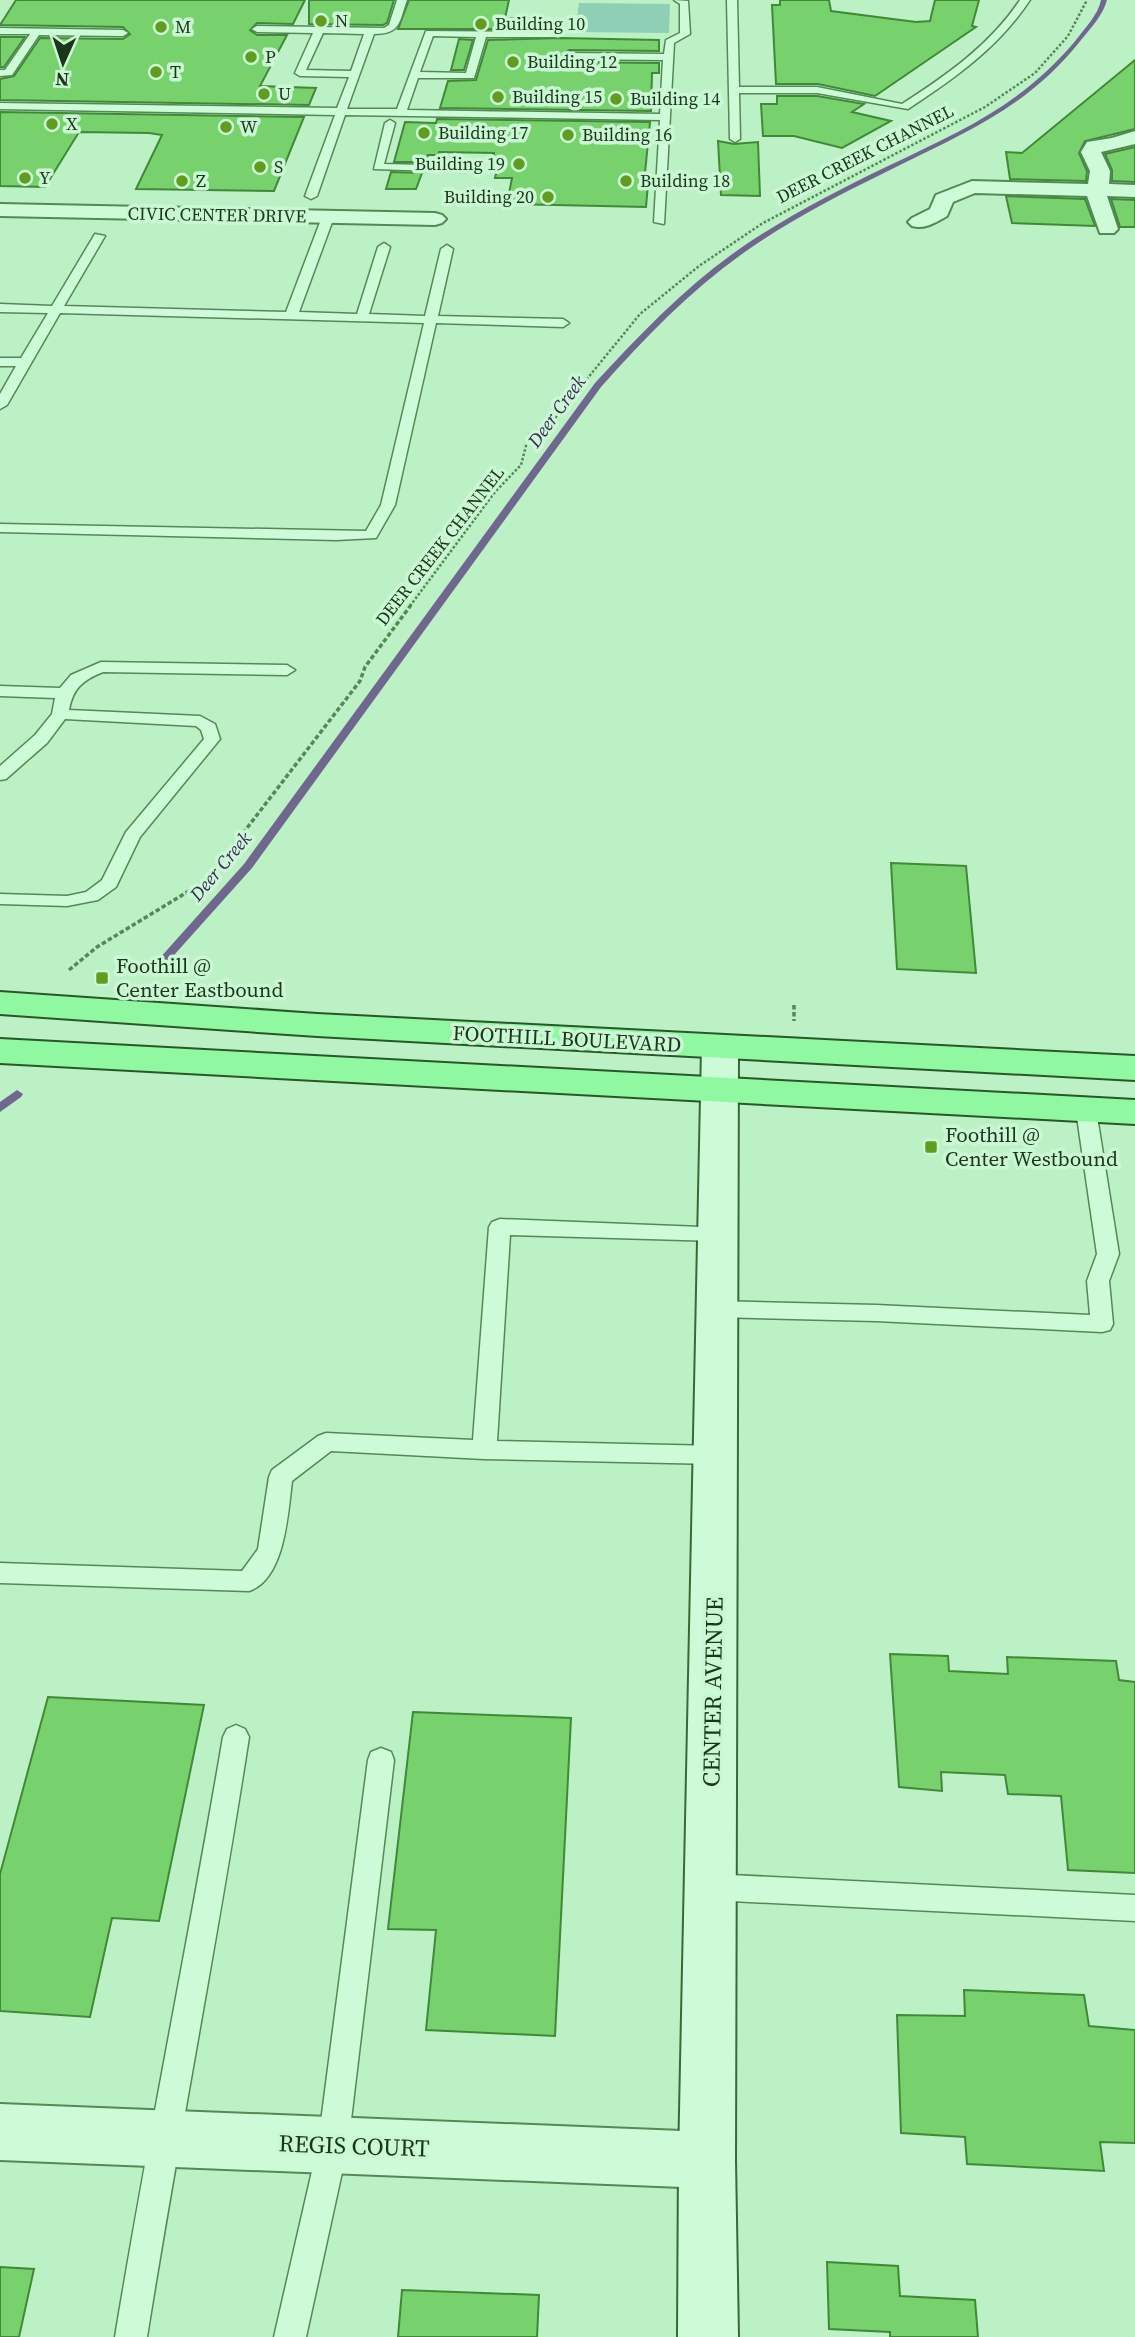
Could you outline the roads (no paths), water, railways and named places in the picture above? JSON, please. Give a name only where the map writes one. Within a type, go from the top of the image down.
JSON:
[{"type":"main road","name":"FOOTHILL BOULEVARD","points":[[0,1003],[317,1025],[1135,1068]]},
{"type":"main road","name":"FOOTHILL BOULEVARD","points":[[0,1051],[1135,1112]]},
{"type":"street","points":[[1107,229],[1097,197],[1100,171],[1091,152],[1094,146],[1115,144],[1135,137]]},
{"type":"street","points":[[919,222],[940,212],[943,199],[972,187],[1135,191]]},
{"type":"street","name":"CIVIC CENTER DRIVE","points":[[0,210],[435,219]]},
{"type":"street","name":"CENTER AVENUE","points":[[708,2337],[707,2160],[720,1048]]},
{"type":"street","name":"REGIS COURT","points":[[0,2132],[707,2160]]},
{"type":"lane","points":[[257,29],[386,31],[393,27],[402,0]]},
{"type":"lane","points":[[660,222],[669,42],[685,34],[685,3],[679,0]]},
{"type":"lane","points":[[732,0],[735,139]]},
{"type":"lane","points":[[734,90],[817,90],[904,107],[948,79],[979,53],[1017,15],[1026,0]]},
{"type":"lane","points":[[319,30],[300,74],[355,74]]},
{"type":"lane","points":[[0,31],[123,33]]},
{"type":"lane","points":[[0,73],[8,73],[37,31]]},
{"type":"lane","points":[[311,196],[370,31]]},
{"type":"lane","points":[[401,112],[429,33],[555,35]]},
{"type":"lane","points":[[415,75],[470,76],[482,34]]},
{"type":"lane","points":[[569,56],[668,57]]},
{"type":"lane","points":[[0,106],[665,117]]},
{"type":"lane","points":[[390,123],[378,167],[465,169]]},
{"type":"lane","points":[[291,316],[328,217]]},
{"type":"lane","points":[[0,405],[99,236]]},
{"type":"lane","points":[[362,318],[384,247]]},
{"type":"lane","points":[[2,532],[370,535],[388,505],[447,249]]},
{"type":"lane","points":[[0,308],[564,323]]},
{"type":"lane","points":[[0,362],[25,362]]},
{"type":"lane","points":[[0,775],[41,740],[60,714],[63,692],[78,676],[101,667],[287,670]]},
{"type":"lane","points":[[0,691],[63,692]]},
{"type":"lane","points":[[0,899],[67,901],[92,896],[110,883],[132,836],[212,739],[209,728],[200,721],[60,714]]},
{"type":"lane","points":[[717,1309],[1102,1324],[1098,1280],[1108,1254],[1086,1110]]},
{"type":"lane","points":[[484,1450],[500,1227],[718,1233]]},
{"type":"lane","points":[[0,1573],[249,1581],[270,1551],[281,1477],[326,1442],[484,1450],[716,1455]]},
{"type":"lane","points":[[131,2337],[163,2138],[207,1916],[236,1737]]},
{"type":"lane","points":[[290,2337],[333,2145],[381,1760]]},
{"type":"lane","points":[[710,1887],[1135,1908]]},
{"type":"waterway","name":"Deer Creek","points":[[154,971],[248,866],[598,385],[638,341],[681,299],[751,244],[837,194],[964,132],[1010,105],[1046,75],[1076,43],[1102,8],[1104,0]]},
{"type":"waterway","name":"Deer Creek","points":[[0,1108],[17,1094]]},
{"type":"place","name":"N","points":[[321,21]]},
{"type":"place","name":"Building 10","points":[[481,24]]},
{"type":"place","name":"M","points":[[161,27]]},
{"type":"place","name":"P","points":[[251,57]]},
{"type":"place","name":"Building 12","points":[[513,62]]},
{"type":"place","name":"T","points":[[156,72]]},
{"type":"place","name":"U","points":[[264,94]]},
{"type":"place","name":"Building 15","points":[[498,97]]},
{"type":"place","name":"Building 14","points":[[616,99]]},
{"type":"place","name":"X","points":[[52,124]]},
{"type":"place","name":"W","points":[[226,127]]},
{"type":"place","name":"Building 17","points":[[424,133]]},
{"type":"place","name":"Building 16","points":[[568,135]]},
{"type":"place","name":"Building 19","points":[[519,164]]},
{"type":"place","name":"S","points":[[260,167]]},
{"type":"place","name":"Y","points":[[25,178]]},
{"type":"place","name":"Z","points":[[182,181]]},
{"type":"place","name":"Building 18","points":[[626,181]]},
{"type":"place","name":"Building 20","points":[[548,197]]},
{"type":"place","name":"Foothill @ Center Eastbound","points":[[102,978]]},
{"type":"place","name":"Foothill @ Center Westbound","points":[[931,1147]]}]
